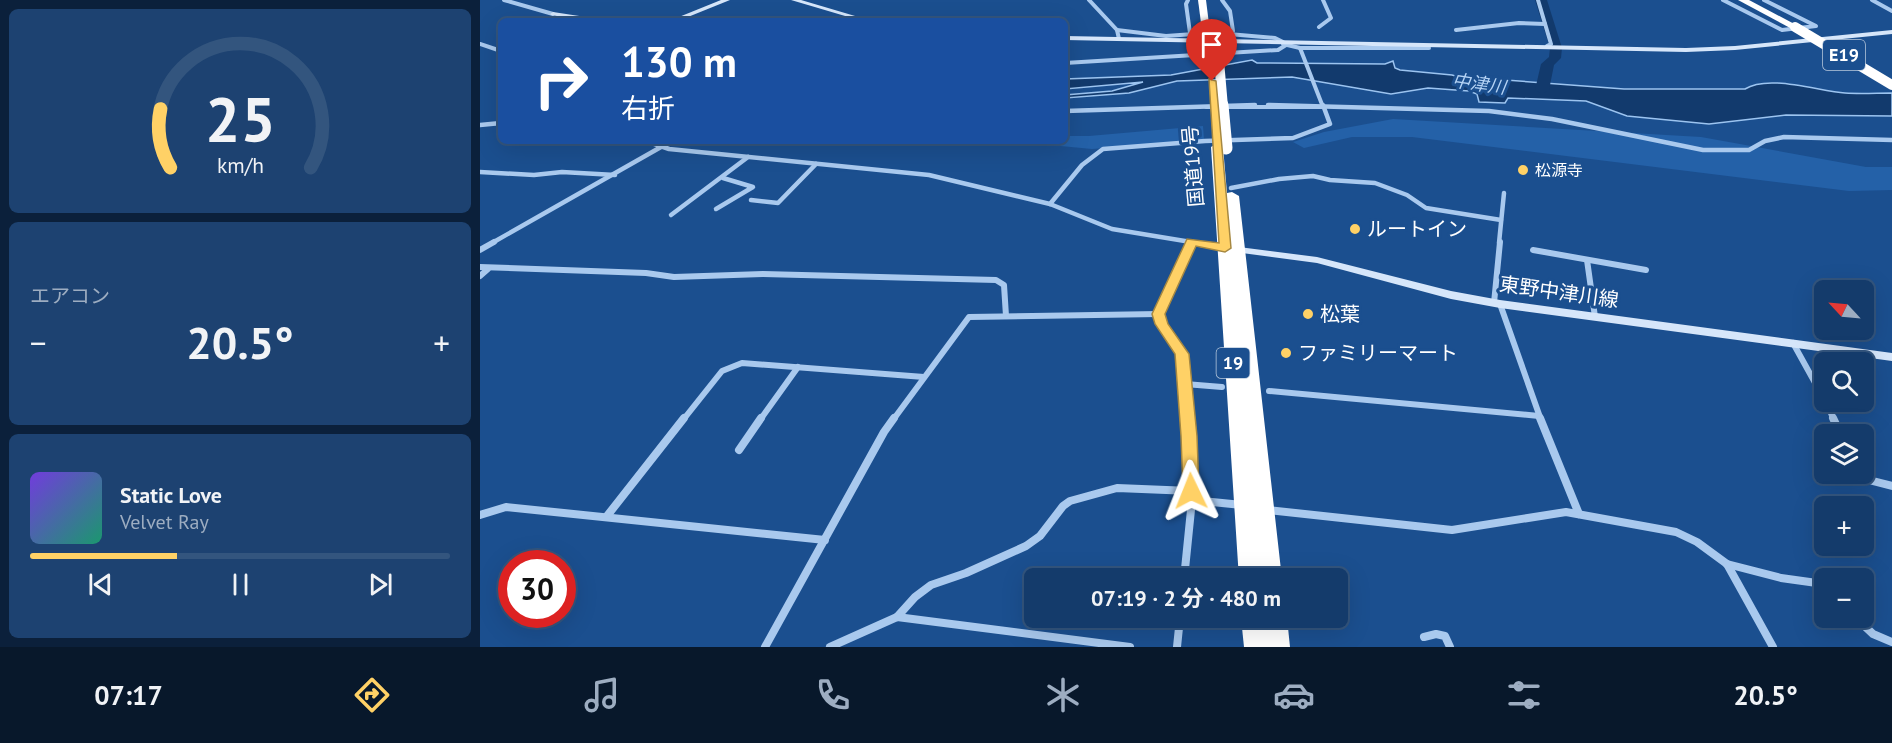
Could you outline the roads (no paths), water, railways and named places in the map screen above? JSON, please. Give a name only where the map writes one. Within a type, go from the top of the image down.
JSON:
[{"type":"highway","name":"国道19号","points":[[1202,0],[1212,35]]},
{"type":"highway","name":"国道19号","points":[[1211,0],[1221,147],[1270,568]]},
{"type":"highway","name":"E19","points":[[1742,0],[1799,27],[1892,85]]},
{"type":"highway","name":"E19","points":[[1751,0],[1892,79]]},
{"type":"highway","name":"国道19号","points":[[1221,147],[1231,188],[1244,505],[1249,568]]},
{"type":"highway","points":[[1255,628],[1256,647]]},
{"type":"highway","points":[[1276,628],[1278,647]]},
{"type":"street","points":[[504,0],[553,14],[579,18]]},
{"type":"street","points":[[680,18],[727,0]]},
{"type":"street","points":[[794,0],[858,18]]},
{"type":"street","points":[[1089,0],[1117,30],[1119,39]]},
{"type":"street","points":[[1188,0],[1186,4],[1190,37]]},
{"type":"street","points":[[1222,0],[1230,11],[1233,31]]},
{"type":"street","points":[[1319,27],[1331,18],[1323,0]]},
{"type":"street","points":[[1538,0],[1551,44],[1548,46]]},
{"type":"street","points":[[1723,0],[1782,30],[1816,26],[1764,0]]},
{"type":"street","points":[[1872,0],[1892,11]]},
{"type":"street","points":[[1456,30],[1520,23],[1545,24]]},
{"type":"street","points":[[1117,30],[1156,35],[1275,38],[1300,49],[1429,48]]},
{"type":"street","points":[[1068,38],[1190,37],[1283,43],[1716,49],[1892,32]]},
{"type":"street","points":[[1068,63],[1278,50],[1283,43]]},
{"type":"street","points":[[480,44],[498,50]]},
{"type":"street","points":[[1050,204],[1096,151],[1205,141],[1293,138],[1326,127],[1330,123],[1300,49]]},
{"type":"street","points":[[1068,111],[1180,106],[1324,106],[1488,111],[1552,119],[1703,150],[1749,150],[1765,141],[1784,138],[1892,140]]},
{"type":"street","points":[[480,125],[498,123]]},
{"type":"street","points":[[654,144],[661,147],[748,157],[929,175],[1050,204],[1112,229],[1232,249]]},
{"type":"street","points":[[480,250],[616,175],[661,147]]},
{"type":"street","points":[[670,215],[686,201],[723,178],[748,157]]},
{"type":"street","points":[[751,200],[778,203],[816,164]]},
{"type":"street","points":[[480,172],[534,175],[562,172],[616,175]]},
{"type":"street","points":[[1231,188],[1279,179],[1313,176],[1330,180],[1375,183],[1407,195],[1426,208],[1501,220]]},
{"type":"street","points":[[716,209],[753,187],[723,178]]},
{"type":"street","points":[[1504,193],[1497,304],[1579,514]]},
{"type":"street","points":[[1185,568],[1191,495],[1182,354],[1162,324],[1159,314],[1191,242]]},
{"type":"street","name":"東野中津川線","points":[[1232,249],[1317,260],[1451,295],[1497,304],[1892,357]]},
{"type":"street","points":[[1533,250],[1646,270]]},
{"type":"street","points":[[1587,260],[1595,316]]},
{"type":"street","points":[[480,267],[646,273],[674,277],[763,274],[996,280],[1004,285],[1006,316]]},
{"type":"street","points":[[480,276],[488,269]]},
{"type":"street","points":[[765,647],[884,432],[969,317],[1027,318],[1088,314],[1159,314]]},
{"type":"street","points":[[1793,343],[1814,380]]},
{"type":"street","points":[[607,516],[722,371],[742,363],[924,377]]},
{"type":"street","points":[[739,450],[798,367]]},
{"type":"street","points":[[1185,384],[1222,387]]},
{"type":"street","points":[[1269,391],[1539,416]]},
{"type":"street","points":[[1874,481],[1892,486]]},
{"type":"street","points":[[830,647],[897,617],[915,597],[931,585],[966,573],[1026,546],[1040,536],[1070,501],[1117,488],[1191,495],[1244,505]]},
{"type":"street","points":[[480,515],[506,507],[825,540]]},
{"type":"street","points":[[1264,509],[1452,530],[1566,512],[1676,532],[1697,542],[1727,564],[1781,578],[1814,583]]},
{"type":"street","points":[[1727,564],[1773,647]]},
{"type":"street","points":[[897,617],[1130,647]]},
{"type":"street","points":[[1177,647],[1179,628]]},
{"type":"street","points":[[1867,628],[1873,634],[1892,642]]},
{"type":"street","points":[[1424,637],[1436,634],[1445,636],[1450,647]]},
{"type":"water","name":"中津川","points":[[1252,60],[1257,63],[1385,64],[1393,61],[1395,68],[1400,70],[1452,75],[1469,80],[1492,79],[1624,89],[1745,89],[1755,85],[1780,83],[1845,93],[1892,93],[1892,116],[1786,115],[1709,124],[1627,116],[1586,101],[1508,98],[1505,103],[1479,102],[1477,94],[1469,91],[1428,88],[1391,94],[1292,77],[1177,81],[1129,93],[1068,98],[1068,95],[1112,91],[1143,82],[1068,89],[1068,79],[1171,75]]},
{"type":"waterway","points":[[1541,0],[1556,48],[1555,58],[1548,64],[1542,90]]},
{"type":"place","name":"松源寺","points":[[1523,170]]},
{"type":"place","name":"ルートイン","points":[[1355,229]]},
{"type":"place","name":"松葉","points":[[1308,314]]},
{"type":"place","name":"ファミリーマート","points":[[1286,353]]}]
